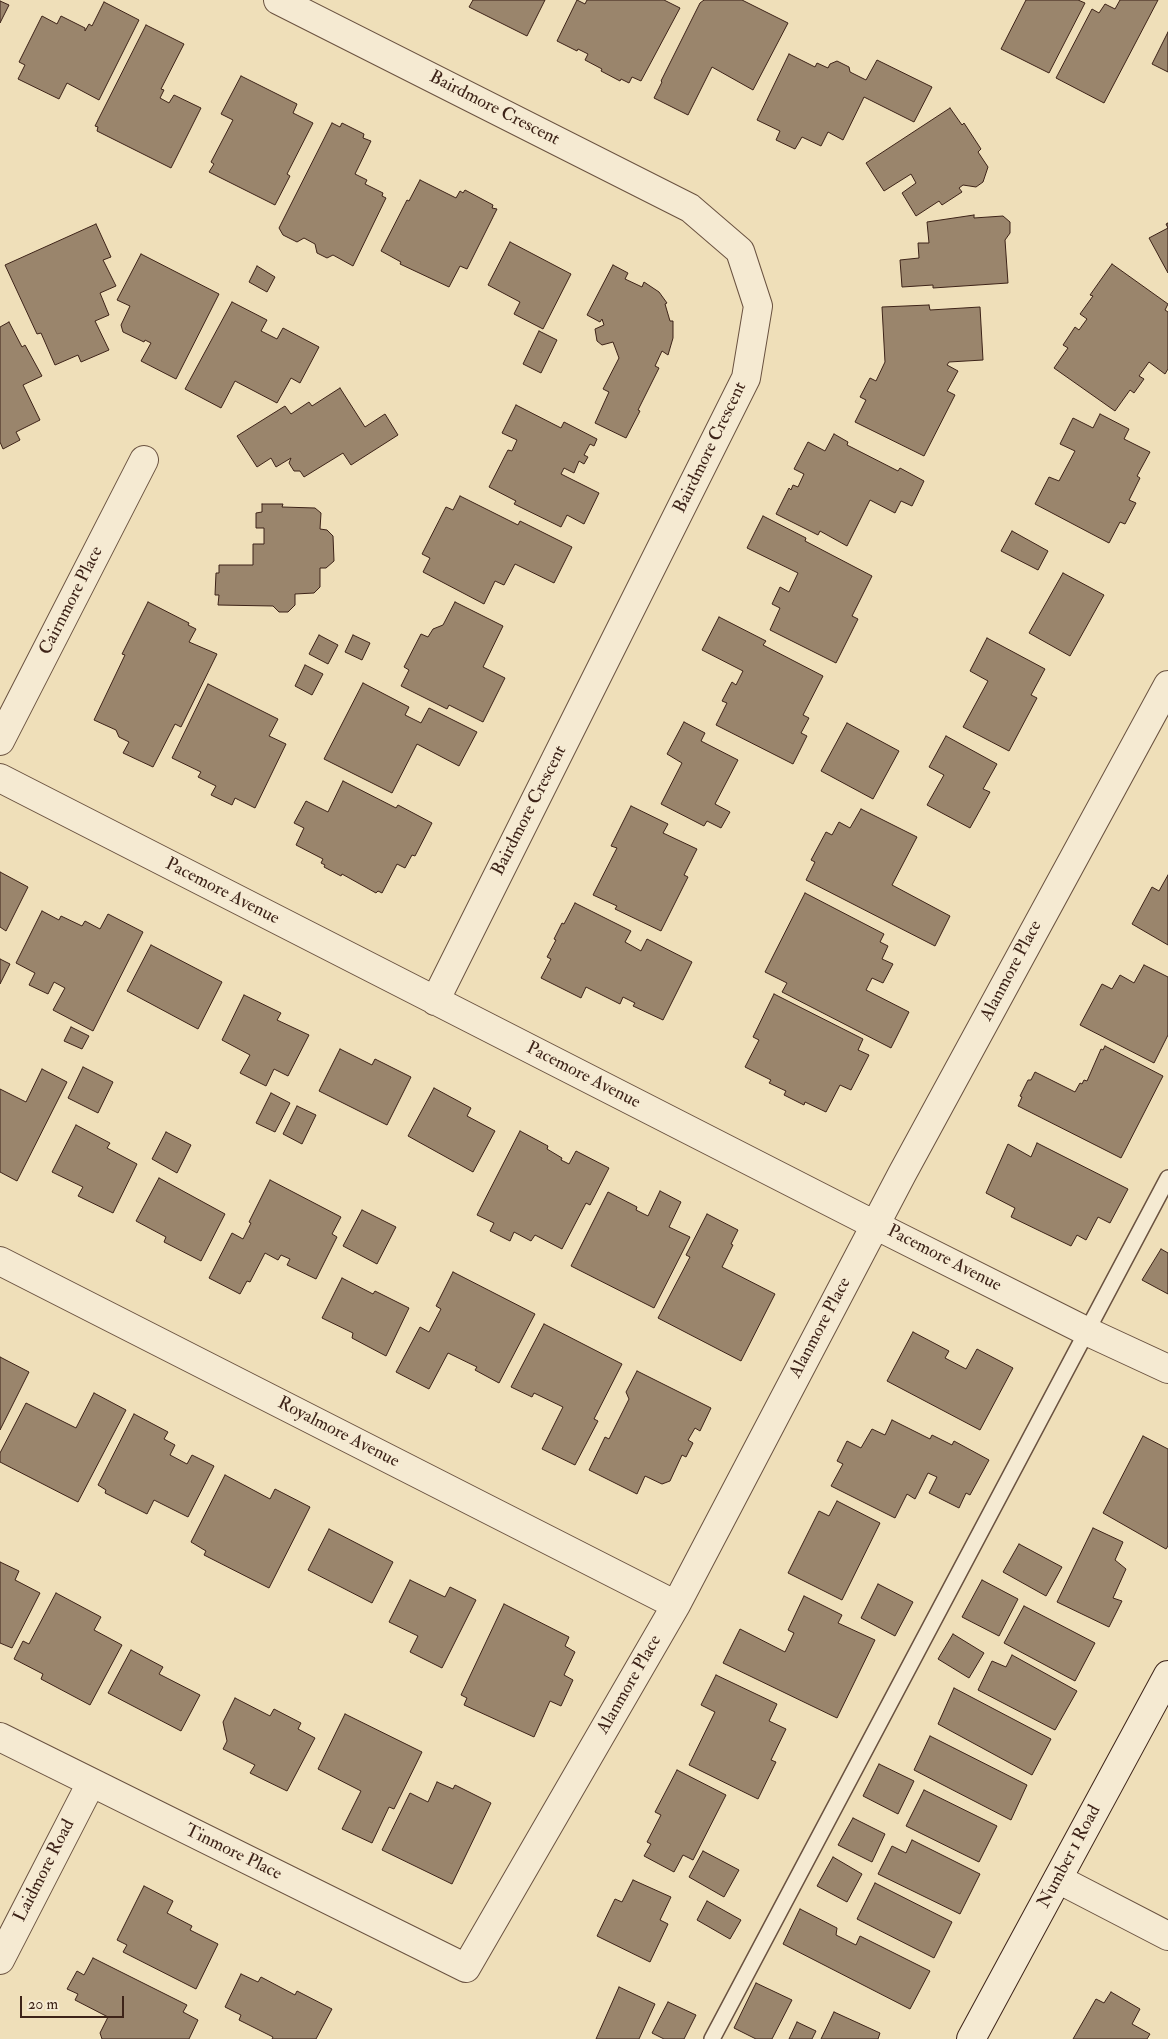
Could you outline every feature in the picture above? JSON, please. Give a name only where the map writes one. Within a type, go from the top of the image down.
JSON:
[{"type":"street","name":"Bairdmore Crescent","points":[[278,0],[690,208],[740,251],[758,306],[746,378],[435,1001]]},
{"type":"street","name":"Cairnmore Place","points":[[0,741],[144,460]]},
{"type":"street","name":"Alanmore Place","points":[[466,1968],[676,1605],[875,1225],[1168,685]]},
{"type":"street","name":"Pacemore Avenue","points":[[0,778],[875,1225],[1086,1331],[1168,1369]]},
{"type":"street","name":"Royalmore Avenue","points":[[0,1261],[676,1605]]},
{"type":"street","name":"Number 1 Road","points":[[972,2039],[1168,1675]]},
{"type":"street","name":"Tinmore Place","points":[[0,1737],[466,1968]]},
{"type":"street","name":"Laidmore Road","points":[[0,1960],[91,1783]]},
{"type":"street","points":[[1058,1879],[1168,1936]]},
{"type":"lane","points":[[712,2039],[1168,1178]]},
{"type":"building","points":[[473,0],[545,0],[527,36],[469,7]]},
{"type":"building","points":[[577,0],[585,4],[587,0],[664,0],[680,8],[641,81],[632,77],[629,83],[621,79],[620,81],[585,60],[588,54],[557,41]]},
{"type":"building","points":[[704,0],[742,0],[788,23],[753,90],[712,67],[688,115],[654,98],[700,3]]},
{"type":"building","points":[[1026,0],[1078,0],[1085,3],[1049,73],[1001,49]]},
{"type":"building","points":[[1120,0],[1158,0],[1104,103],[1056,78],[1092,9],[1099,13],[1105,4],[1115,9]]},
{"type":"building","points":[[0,1],[9,5],[0,23]]},
{"type":"building","points":[[104,2],[139,20],[99,100],[67,83],[59,99],[18,79],[25,65],[19,62],[42,16],[57,24],[61,16],[85,28],[85,31],[89,24],[92,26]]},
{"type":"building","points":[[146,25],[184,44],[161,89],[164,90],[160,98],[169,103],[174,95],[201,108],[171,168],[97,131],[98,127],[95,126]]},
{"type":"building","points":[[1168,32],[1168,72],[1152,64]]},
{"type":"building","points":[[789,54],[815,67],[817,63],[828,68],[830,64],[837,61],[849,67],[850,72],[866,80],[877,60],[932,87],[914,122],[864,97],[843,140],[828,132],[821,146],[802,137],[795,149],[776,140],[780,131],[757,120]]},
{"type":"building","points":[[241,76],[297,104],[293,113],[313,123],[287,174],[290,176],[275,205],[209,172],[214,164],[211,162],[233,120],[221,114]]},
{"type":"building","points":[[950,108],[962,125],[964,123],[981,149],[978,152],[988,167],[983,182],[976,187],[963,185],[959,188],[962,192],[942,205],[939,201],[916,216],[902,193],[916,183],[911,174],[884,191],[866,163]]},
{"type":"building","points":[[332,123],[340,127],[342,123],[364,134],[363,138],[371,141],[355,174],[367,180],[365,184],[383,193],[382,196],[386,198],[353,266],[333,255],[327,258],[317,253],[315,244],[304,238],[297,242],[283,235],[279,228]]},
{"type":"building","points":[[420,180],[456,198],[460,191],[463,193],[465,190],[493,205],[492,208],[497,209],[467,269],[460,266],[449,287],[400,264],[401,262],[381,251],[407,200],[409,201]]},
{"type":"building","points":[[974,215],[974,218],[1003,216],[1010,222],[1010,233],[1005,240],[1008,283],[933,288],[933,285],[902,287],[900,260],[919,258],[918,243],[929,243],[927,222]]},
{"type":"building","points":[[96,224],[111,257],[103,260],[116,286],[100,293],[109,315],[95,321],[109,350],[81,362],[78,355],[55,365],[41,333],[37,334],[5,265]]},
{"type":"building","points":[[1168,228],[1168,273],[1149,238]]},
{"type":"building","points":[[510,242],[571,274],[543,329],[514,314],[520,302],[488,285]]},
{"type":"building","points":[[141,254],[219,294],[176,379],[141,361],[151,343],[145,340],[144,342],[123,332],[121,325],[130,306],[117,300]]},
{"type":"building","points":[[1112,264],[1168,304],[1165,310],[1168,312],[1168,369],[1165,374],[1149,362],[1139,376],[1144,379],[1134,393],[1130,390],[1115,411],[1054,368],[1068,348],[1063,345],[1075,327],[1079,330],[1087,319],[1080,314],[1093,296],[1090,295]]},
{"type":"building","points":[[613,265],[628,273],[625,279],[642,287],[644,282],[659,292],[667,303],[665,304],[670,321],[673,321],[673,338],[668,355],[662,351],[655,366],[659,368],[626,438],[595,423],[609,392],[603,389],[619,358],[613,342],[602,345],[597,341],[595,329],[604,325],[602,319],[600,322],[587,315]]},
{"type":"building","points":[[257,266],[275,277],[267,292],[249,282]]},
{"type":"building","points":[[232,302],[267,320],[261,331],[277,339],[283,328],[319,347],[300,383],[291,378],[277,403],[235,381],[221,408],[185,389]]},
{"type":"building","points":[[929,305],[930,310],[980,307],[983,360],[949,362],[947,365],[958,371],[947,391],[955,395],[924,456],[855,422],[866,400],[860,397],[870,378],[876,381],[885,362],[882,307]]},
{"type":"building","points":[[9,322],[22,347],[25,345],[42,376],[23,385],[40,420],[16,432],[20,440],[3,449],[0,442],[0,327]]},
{"type":"building","points":[[539,331],[557,340],[541,373],[523,364]]},
{"type":"building","points":[[340,388],[365,427],[385,414],[398,435],[351,465],[343,453],[304,477],[300,471],[294,471],[289,463],[291,458],[276,467],[271,458],[257,467],[237,436],[285,406],[291,414],[309,402],[312,406]]},
{"type":"building","points":[[516,405],[561,428],[564,422],[597,439],[594,446],[590,444],[584,455],[588,457],[584,464],[579,461],[574,473],[564,468],[561,474],[599,493],[584,524],[567,515],[561,527],[514,504],[516,501],[489,487],[508,450],[512,451],[517,440],[502,433]]},
{"type":"building","points":[[1100,414],[1129,429],[1124,439],[1150,452],[1137,476],[1140,478],[1129,500],[1136,503],[1125,524],[1120,522],[1109,543],[1035,504],[1049,477],[1059,481],[1075,451],[1060,444],[1073,418],[1093,428]]},
{"type":"building","points":[[834,434],[848,442],[847,445],[898,471],[900,468],[924,481],[912,506],[901,501],[895,513],[870,500],[847,546],[820,531],[818,535],[776,514],[789,488],[791,490],[793,485],[798,487],[804,474],[794,469],[808,442],[825,451]]},
{"type":"building","points":[[460,496],[518,525],[520,521],[572,547],[554,583],[515,564],[504,585],[495,581],[484,604],[423,572],[430,558],[422,554],[446,507],[453,510]]},
{"type":"building","points":[[262,504],[283,504],[282,507],[315,508],[321,513],[320,529],[327,530],[333,536],[334,561],[326,568],[320,568],[320,587],[314,593],[295,594],[295,605],[288,612],[279,612],[273,606],[218,605],[219,595],[215,595],[216,573],[219,573],[219,565],[253,565],[253,544],[264,544],[264,528],[256,528],[256,513],[262,512]]},
{"type":"building","points":[[763,516],[806,538],[805,541],[872,576],[852,616],[858,619],[836,663],[770,630],[780,608],[772,604],[780,587],[789,592],[798,573],[747,548]]},
{"type":"building","points":[[1012,531],[1048,551],[1038,570],[1001,551]]},
{"type":"building","points":[[1063,573],[1104,595],[1070,656],[1029,633]]},
{"type":"building","points":[[148,602],[189,623],[188,625],[196,629],[189,642],[217,654],[181,727],[175,724],[153,767],[123,753],[129,742],[119,737],[116,730],[94,720],[125,655],[122,654]]},
{"type":"building","points":[[455,602],[503,626],[483,667],[505,678],[483,722],[449,705],[447,709],[401,686],[409,670],[404,667],[421,634],[428,637],[433,629],[443,625]]},
{"type":"building","points":[[719,617],[766,641],[763,645],[823,676],[803,715],[809,718],[801,733],[807,736],[793,764],[716,725],[727,703],[722,701],[732,682],[736,685],[743,671],[702,650]]},
{"type":"building","points":[[319,635],[338,645],[328,664],[309,654]]},
{"type":"building","points":[[353,635],[370,643],[362,660],[345,652]]},
{"type":"building","points":[[987,638],[1045,669],[1031,695],[1037,698],[1009,751],[963,727],[988,681],[970,671]]},
{"type":"building","points":[[305,665],[323,674],[312,695],[295,686]]},
{"type":"building","points":[[363,683],[409,707],[405,715],[421,723],[429,708],[477,732],[459,766],[417,744],[392,793],[324,759]]},
{"type":"building","points":[[208,684],[278,719],[269,736],[286,744],[255,808],[235,798],[232,805],[211,795],[216,786],[198,777],[201,772],[172,758]]},
{"type":"building","points":[[684,722],[705,733],[701,741],[738,760],[715,804],[730,812],[721,828],[707,821],[704,826],[661,804],[682,763],[667,754]]},
{"type":"building","points":[[847,723],[899,751],[873,799],[821,771]]},
{"type":"building","points":[[946,736],[997,764],[983,789],[990,792],[970,828],[927,805],[944,775],[929,767]]},
{"type":"building","points":[[343,781],[396,808],[398,805],[432,823],[415,856],[412,855],[405,868],[397,864],[382,893],[378,891],[376,893],[342,874],[341,876],[324,867],[325,865],[321,863],[323,859],[296,845],[304,828],[294,823],[306,801],[328,812]]},
{"type":"building","points":[[631,806],[668,824],[663,833],[697,849],[684,875],[688,877],[661,931],[615,909],[617,906],[593,895],[617,848],[611,846]]},
{"type":"building","points":[[861,809],[917,837],[892,885],[950,916],[935,946],[806,880],[815,862],[811,860],[826,832],[832,835],[839,822],[850,828]]},
{"type":"building","points":[[0,872],[28,887],[6,931],[0,927]]},
{"type":"building","points":[[1168,875],[1168,945],[1132,924],[1152,887],[1159,891]]},
{"type":"building","points":[[805,893],[884,934],[880,942],[888,946],[882,959],[893,964],[883,983],[872,978],[866,990],[909,1012],[891,1048],[782,992],[787,983],[765,972]]},
{"type":"building","points":[[575,903],[631,931],[625,942],[641,951],[647,939],[692,962],[663,1020],[633,1006],[635,1003],[623,997],[620,1004],[586,987],[581,998],[541,978],[551,959],[547,957],[556,940],[554,939]]},
{"type":"building","points":[[42,911],[59,920],[61,916],[82,926],[85,921],[100,929],[108,914],[143,932],[93,1031],[53,1010],[65,988],[54,982],[48,994],[29,985],[35,973],[16,963]]},
{"type":"building","points":[[151,945],[222,982],[198,1029],[127,991]]},
{"type":"building","points":[[0,959],[10,964],[0,984]]},
{"type":"building","points":[[1144,965],[1168,977],[1168,1035],[1154,1063],[1080,1025],[1102,984],[1112,989],[1120,975],[1134,983]]},
{"type":"building","points":[[774,994],[863,1039],[858,1050],[869,1055],[851,1090],[840,1085],[826,1112],[805,1102],[804,1105],[784,1095],[786,1091],[769,1083],[771,1080],[745,1067],[759,1040],[753,1037]]},
{"type":"building","points":[[244,995],[281,1013],[277,1020],[309,1035],[288,1076],[274,1069],[266,1086],[240,1073],[250,1055],[222,1040]]},
{"type":"building","points":[[71,1027],[89,1036],[82,1049],[64,1041]]},
{"type":"building","points":[[1105,1046],[1163,1076],[1121,1158],[1018,1106],[1022,1097],[1020,1096],[1028,1080],[1031,1080],[1035,1072],[1075,1092],[1080,1083],[1082,1084],[1084,1080],[1087,1081],[1101,1049],[1103,1050]]},
{"type":"building","points":[[340,1049],[372,1065],[375,1059],[411,1077],[387,1125],[319,1091]]},
{"type":"building","points":[[83,1067],[113,1082],[98,1113],[68,1098]]},
{"type":"building","points":[[42,1069],[67,1082],[17,1181],[0,1172],[0,1089],[26,1102]]},
{"type":"building","points":[[434,1088],[471,1108],[467,1116],[495,1131],[473,1172],[408,1136]]},
{"type":"building","points":[[271,1093],[290,1103],[275,1132],[256,1123]]},
{"type":"building","points":[[297,1106],[316,1115],[302,1144],[283,1134]]},
{"type":"building","points":[[76,1125],[110,1143],[107,1148],[137,1164],[113,1213],[78,1196],[83,1187],[52,1172]]},
{"type":"building","points":[[520,1131],[548,1146],[547,1149],[569,1164],[576,1151],[609,1168],[590,1205],[586,1203],[562,1249],[535,1235],[531,1241],[514,1232],[510,1241],[490,1231],[494,1223],[477,1215]]},
{"type":"building","points":[[166,1132],[191,1145],[177,1173],[152,1159]]},
{"type":"building","points":[[1037,1143],[1128,1189],[1110,1223],[1098,1217],[1086,1240],[1077,1235],[1071,1246],[1011,1217],[1015,1208],[986,1193],[1008,1144],[1031,1157]]},
{"type":"building","points":[[159,1178],[225,1214],[201,1261],[164,1242],[166,1237],[136,1221]]},
{"type":"building","points":[[270,1180],[341,1217],[332,1234],[337,1237],[316,1279],[287,1265],[290,1259],[281,1255],[278,1260],[265,1253],[250,1282],[247,1281],[240,1294],[209,1278],[232,1233],[243,1239],[251,1223],[249,1222]]},
{"type":"building","points":[[660,1191],[681,1202],[669,1227],[690,1237],[654,1308],[571,1266],[608,1192],[637,1207],[636,1210],[648,1216]]},
{"type":"building","points":[[362,1210],[396,1227],[377,1264],[343,1246]]},
{"type":"building","points":[[707,1214],[738,1230],[722,1267],[775,1294],[741,1361],[658,1318],[690,1257],[686,1255]]},
{"type":"building","points":[[1161,1249],[1168,1253],[1168,1294],[1142,1280]]},
{"type":"building","points":[[453,1272],[535,1314],[499,1383],[475,1370],[477,1367],[448,1353],[429,1389],[396,1372],[420,1327],[429,1332],[441,1309],[436,1306]]},
{"type":"building","points":[[342,1278],[373,1294],[375,1291],[409,1308],[386,1356],[352,1338],[353,1333],[322,1318]]},
{"type":"building","points":[[544,1324],[622,1364],[594,1419],[598,1421],[575,1465],[542,1449],[563,1407],[534,1393],[532,1397],[511,1387]]},
{"type":"building","points":[[913,1332],[949,1351],[945,1358],[966,1369],[977,1349],[1013,1368],[980,1430],[887,1381]]},
{"type":"building","points":[[0,1357],[29,1372],[0,1430]]},
{"type":"building","points":[[637,1371],[711,1408],[700,1431],[695,1428],[688,1440],[693,1443],[686,1457],[682,1455],[670,1481],[662,1484],[645,1476],[637,1494],[589,1470],[605,1437],[609,1439],[629,1399],[626,1392]]},
{"type":"building","points":[[94,1393],[126,1410],[78,1502],[0,1462],[0,1453],[26,1403],[76,1428]]},
{"type":"building","points":[[134,1414],[168,1432],[164,1439],[175,1445],[170,1455],[187,1464],[192,1455],[214,1466],[188,1517],[154,1500],[147,1514],[105,1493],[106,1490],[98,1485]]},
{"type":"building","points":[[892,1420],[930,1439],[932,1435],[952,1445],[954,1441],[989,1460],[970,1495],[966,1493],[959,1508],[929,1493],[937,1477],[928,1473],[915,1499],[907,1494],[895,1518],[831,1486],[843,1464],[837,1461],[847,1441],[861,1448],[872,1429],[885,1435]]},
{"type":"building","points":[[1143,1436],[1168,1449],[1168,1546],[1166,1549],[1103,1513]]},
{"type":"building","points":[[225,1475],[270,1499],[275,1489],[310,1507],[269,1588],[204,1555],[206,1551],[191,1542]]},
{"type":"building","points":[[837,1501],[880,1523],[842,1600],[788,1573],[819,1511],[829,1516]]},
{"type":"building","points":[[1093,1528],[1123,1542],[1115,1560],[1126,1569],[1113,1598],[1122,1601],[1109,1627],[1057,1602]]},
{"type":"building","points":[[329,1529],[393,1562],[372,1603],[308,1570]]},
{"type":"building","points":[[1019,1544],[1062,1567],[1046,1596],[1003,1572]]},
{"type":"building","points":[[0,1562],[19,1571],[15,1580],[40,1593],[12,1648],[0,1643]]},
{"type":"building","points":[[410,1580],[445,1597],[450,1587],[476,1600],[442,1668],[410,1652],[418,1636],[389,1622]]},
{"type":"building","points":[[982,1580],[1018,1599],[999,1636],[962,1617]]},
{"type":"building","points":[[878,1584],[913,1602],[895,1636],[861,1618]]},
{"type":"building","points":[[56,1593],[101,1617],[94,1630],[122,1645],[90,1705],[41,1679],[43,1674],[14,1659],[23,1641],[29,1644]]},
{"type":"building","points":[[804,1596],[842,1615],[838,1623],[875,1640],[837,1718],[723,1663],[740,1629],[785,1652],[794,1633],[788,1630]]},
{"type":"building","points":[[504,1604],[569,1637],[565,1646],[575,1652],[564,1675],[573,1680],[561,1706],[550,1701],[534,1737],[464,1705],[467,1698],[461,1695]]},
{"type":"building","points":[[1024,1606],[1095,1643],[1075,1681],[1004,1643]]},
{"type":"building","points":[[953,1634],[984,1653],[969,1678],[938,1659]]},
{"type":"building","points":[[131,1650],[163,1667],[159,1674],[200,1695],[181,1731],[108,1693]]},
{"type":"building","points":[[1012,1655],[1077,1691],[1055,1730],[978,1690],[992,1661],[1006,1667]]},
{"type":"building","points":[[716,1675],[777,1704],[769,1721],[786,1729],[771,1760],[776,1762],[758,1799],[689,1765],[715,1712],[701,1705]]},
{"type":"building","points":[[954,1688],[1051,1739],[1032,1775],[938,1724]]},
{"type":"building","points":[[235,1698],[270,1716],[274,1709],[301,1723],[298,1729],[315,1738],[287,1791],[250,1773],[255,1765],[223,1749],[227,1741],[223,1722]]},
{"type":"building","points":[[345,1714],[422,1752],[394,1809],[389,1807],[372,1843],[342,1829],[361,1791],[318,1769]]},
{"type":"building","points":[[930,1736],[1027,1785],[1011,1820],[914,1770]]},
{"type":"building","points":[[879,1764],[914,1781],[898,1814],[863,1796]]},
{"type":"building","points":[[677,1770],[726,1795],[693,1860],[683,1855],[674,1872],[644,1856],[651,1844],[647,1842],[661,1815],[655,1812]]},
{"type":"building","points":[[437,1782],[453,1789],[455,1785],[491,1803],[452,1884],[382,1850],[410,1793],[428,1802]]},
{"type":"building","points":[[924,1790],[997,1826],[979,1862],[906,1826]]},
{"type":"building","points":[[853,1818],[885,1834],[872,1862],[838,1845]]},
{"type":"building","points":[[912,1840],[980,1874],[960,1914],[878,1874],[892,1846],[906,1853]]},
{"type":"building","points":[[703,1851],[739,1870],[724,1897],[689,1877]]},
{"type":"building","points":[[833,1857],[862,1874],[847,1902],[817,1886]]},
{"type":"building","points":[[633,1880],[671,1897],[660,1920],[668,1924],[650,1962],[597,1936],[615,1899],[622,1902]]},
{"type":"building","points":[[875,1883],[952,1922],[934,1958],[857,1919]]},
{"type":"building","points":[[144,1886],[173,1901],[167,1913],[192,1926],[190,1930],[218,1944],[196,1989],[123,1952],[127,1945],[117,1940]]},
{"type":"building","points":[[707,1901],[741,1920],[730,1939],[697,1920]]},
{"type":"building","points":[[800,1909],[837,1928],[836,1935],[856,1945],[860,1936],[930,1971],[910,2009],[783,1944]]},
{"type":"building","points":[[93,1958],[187,2005],[183,2012],[198,2020],[189,2039],[102,2039],[100,2033],[108,2017],[75,2000],[78,1994],[67,1989],[77,1971],[84,1975]]},
{"type":"building","points":[[241,1974],[258,1982],[261,1977],[295,1995],[297,1991],[332,2009],[316,2039],[272,2039],[273,2037],[239,2020],[241,2015],[225,2007]]},
{"type":"building","points":[[756,1983],[792,2000],[772,2039],[756,2039],[734,2028]]},
{"type":"building","points":[[619,1987],[655,2004],[639,2039],[596,2039]]},
{"type":"building","points":[[1111,1992],[1140,2009],[1132,2024],[1150,2034],[1147,2039],[1073,2039],[1096,1999],[1104,2003]]},
{"type":"building","points":[[668,2002],[696,2015],[684,2039],[664,2039],[652,2033]]},
{"type":"building","points":[[834,2012],[880,2033],[878,2039],[821,2039]]},
{"type":"building","points":[[797,2022],[816,2031],[812,2039],[789,2039]]}]
